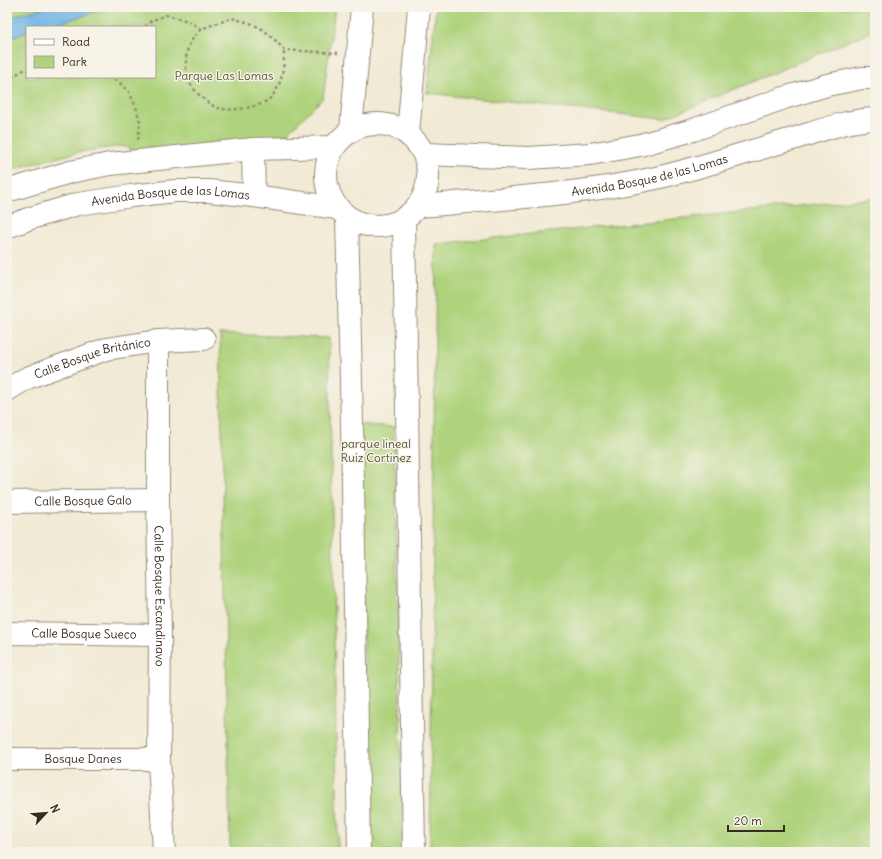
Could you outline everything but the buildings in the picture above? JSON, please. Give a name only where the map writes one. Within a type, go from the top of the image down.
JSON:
[{"type":"street","points":[[351,130],[362,7]]},
{"type":"street","points":[[408,134],[419,7]]},
{"type":"street","points":[[424,154],[529,158],[597,153],[640,145],[693,130],[784,98],[827,85],[862,78],[875,78]]},
{"type":"street","name":"Avenida Bosque de las Lomas","points":[[419,206],[531,197],[603,188],[656,178],[846,122],[875,119]]},
{"type":"street","points":[[372,124],[387,124],[401,129],[408,134],[420,146],[429,172],[427,190],[419,206],[404,221],[387,226],[372,227],[342,212],[329,194],[326,178],[328,161],[334,146],[351,130],[372,124]]},
{"type":"street","points":[[10,182],[134,161],[253,149],[334,146]]},
{"type":"street","points":[[253,149],[254,196]]},
{"type":"street","name":"Avenida Bosque de las Lomas","points":[[7,227],[78,204],[175,191],[209,191],[254,196],[342,212]]},
{"type":"street","points":[[342,212],[352,432],[359,852]]},
{"type":"street","points":[[404,221],[414,852]]},
{"type":"street","name":"Calle Bosque Británico","points":[[7,390],[27,378],[106,349],[158,341],[204,339]]},
{"type":"street","name":"Calle Bosque Escandinavo","points":[[158,341],[160,635],[159,759],[164,852]]},
{"type":"street","name":"Calle Bosque Galo","points":[[7,502],[158,500]]},
{"type":"street","name":"Calle Bosque Sueco","points":[[7,633],[160,635]]},
{"type":"street","name":"Bosque Danes","points":[[7,759],[159,759]]},
{"type":"path","points":[[145,26],[151,21],[166,15],[188,21],[201,28]]},
{"type":"path","points":[[232,18],[250,23],[264,30],[284,50],[284,71],[279,85],[272,97],[260,105],[246,108],[222,109],[202,99],[192,87],[186,76],[186,51],[192,38],[201,28],[232,18]]},
{"type":"path","points":[[284,50],[358,54]]},
{"type":"path","points":[[7,81],[26,69]]},
{"type":"path","points":[[111,78],[120,83],[129,92],[136,107],[140,122],[134,161]]},
{"type":"path","points":[[7,160],[9,162],[10,182]]},
{"type":"green space","name":"Parque Las Lomas","points":[[7,7],[335,7],[323,98],[287,134],[215,147],[136,151],[122,146],[79,152],[7,171]]},
{"type":"green space","points":[[436,7],[875,7],[875,30],[664,119],[427,93]]},
{"type":"green space","points":[[875,198],[875,852],[430,852],[436,244]]},
{"type":"green space","points":[[220,334],[329,338],[338,852],[230,852]]},
{"type":"green space","name":"parque lineal Ruiz Cortinez","points":[[356,424],[394,427],[403,852],[371,852]]},
{"type":"water","points":[[46,7],[117,7],[98,11],[51,26],[26,26],[26,33],[7,38],[7,18]]}]
